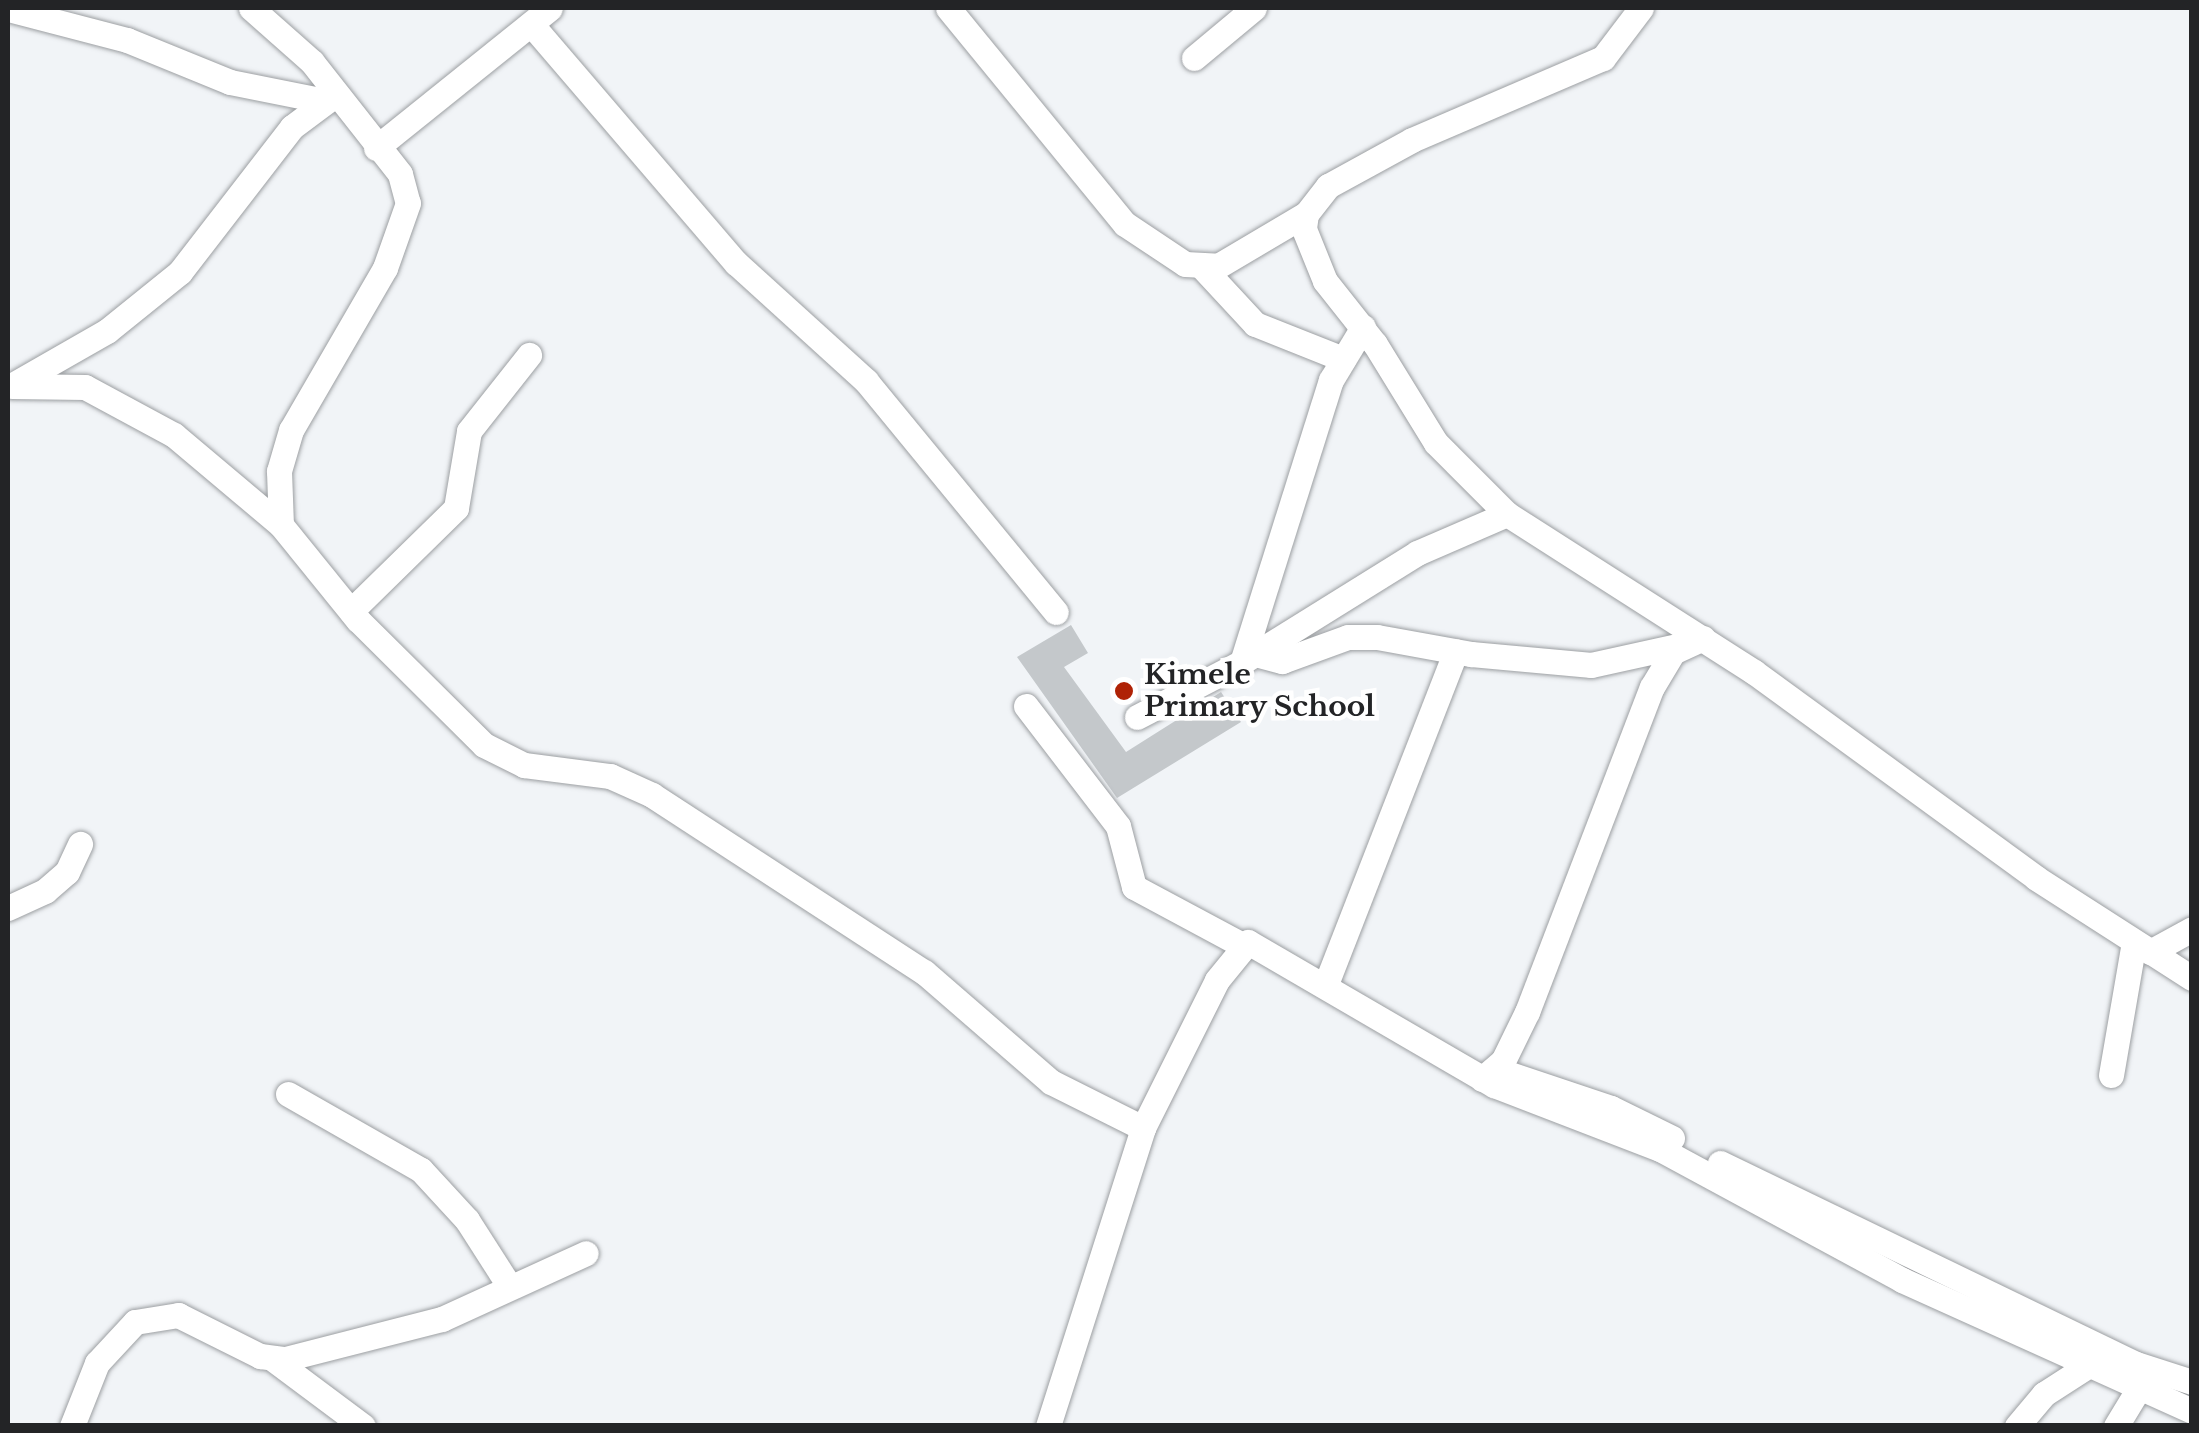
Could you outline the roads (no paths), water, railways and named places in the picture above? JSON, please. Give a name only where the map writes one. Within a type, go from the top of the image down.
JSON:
[{"type":"street","points":[[251,8],[312,62],[330,98],[400,174],[408,203],[401,234],[291,430],[279,471],[282,525]]},
{"type":"street","points":[[948,8],[1125,224],[1185,264],[1203,268],[1255,324],[1344,359]]},
{"type":"street","points":[[1194,58],[1254,8]]},
{"type":"street","points":[[1203,268],[1306,214],[1328,186],[1359,166],[1604,58],[1641,8]]},
{"type":"street","points":[[8,9],[94,18],[230,82],[330,98]]},
{"type":"street","points":[[376,148],[541,16],[736,262],[866,381],[1056,612]]},
{"type":"street","points":[[10,387],[107,331],[180,272],[292,127],[330,98]]},
{"type":"street","points":[[1306,214],[1308,246],[1336,297],[1363,327],[1436,442],[1507,514],[2192,978]]},
{"type":"street","points":[[1248,658],[1331,380],[1363,327]]},
{"type":"street","points":[[351,610],[456,508],[469,430],[528,355]]},
{"type":"street","points":[[10,387],[62,383],[120,402],[174,435],[282,525],[351,610],[484,744],[524,765],[610,776],[652,794],[924,972],[1051,1082],[1143,1128]]},
{"type":"street","points":[[1137,716],[1248,658],[1417,553],[1507,514]]},
{"type":"street","points":[[1248,658],[1282,661],[1348,637],[1377,637],[1456,651],[1591,665],[1693,642]]},
{"type":"street","points":[[1489,1074],[1551,954],[1628,740],[1664,664],[1693,642]]},
{"type":"street","points":[[1326,984],[1456,651]]},
{"type":"street","points":[[1026,706],[1118,826],[1134,888],[1242,946],[1262,945],[1489,1074],[1660,1149],[1902,1280],[2192,1411]]},
{"type":"street","points":[[8,908],[67,872],[80,844]]},
{"type":"street","points":[[2142,947],[2192,929]]},
{"type":"street","points":[[1048,1426],[1143,1128],[1208,996],[1242,946]]},
{"type":"street","points":[[2111,1075],[2142,947]]},
{"type":"street","points":[[1489,1074],[1611,1108],[2136,1364],[2192,1382]]},
{"type":"street","points":[[288,1094],[421,1170],[467,1220],[508,1284]]},
{"type":"street","points":[[273,1359],[442,1319],[508,1284],[586,1253]]},
{"type":"street","points":[[72,1426],[97,1363],[135,1322],[178,1315],[273,1359],[363,1426]]},
{"type":"street","points":[[2017,1426],[2044,1394],[2089,1366]]},
{"type":"street","points":[[2116,1426],[2140,1388]]},
{"type":"place","name":"Kimele Primary School","points":[[1124,691]]}]
